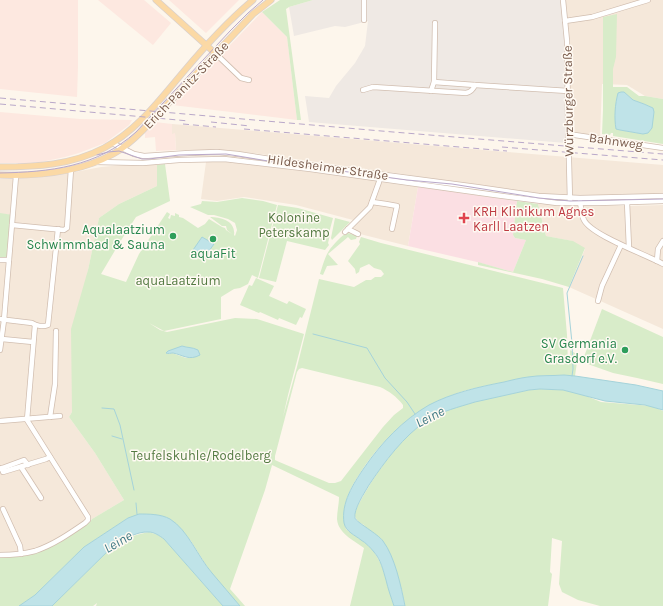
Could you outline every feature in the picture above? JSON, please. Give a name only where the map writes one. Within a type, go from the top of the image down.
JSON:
[{"type":"main road","points":[[156,0],[216,54]]},
{"type":"main road","name":"Erich-Panitz-Straße","points":[[112,143],[136,125],[155,106],[206,46],[253,0]]},
{"type":"main road","name":"Erich-Panitz-Straße","points":[[95,162],[123,148],[142,131],[253,14],[271,0]]},
{"type":"main road","points":[[0,167],[43,166],[63,162],[93,153],[112,143]]},
{"type":"main road","name":"Hildesheimer Straße","points":[[0,175],[16,176],[71,169],[95,162]]},
{"type":"street","points":[[364,0],[364,20]]},
{"type":"street","name":"Würzburger Straße","points":[[563,0],[567,41],[570,201]]},
{"type":"street","points":[[565,21],[592,17],[648,0]]},
{"type":"street","points":[[431,91],[434,82],[435,23]]},
{"type":"street","points":[[216,54],[240,78],[249,80]]},
{"type":"street","points":[[434,82],[568,91]]},
{"type":"street","points":[[363,90],[373,87],[466,93],[474,89],[475,85]]},
{"type":"street","name":"Bahnweg","points":[[568,134],[663,148]]},
{"type":"street","name":"Hildesheimer Straße","points":[[112,143],[134,154],[144,156],[217,152],[380,176]]},
{"type":"street","name":"Hildesheimer Straße","points":[[95,162],[143,163],[179,160],[224,159],[490,188],[570,201],[663,201]]},
{"type":"street","points":[[12,225],[58,230],[64,230],[67,228],[71,169]]},
{"type":"street","points":[[0,350],[16,176]]},
{"type":"street","points":[[358,234],[346,230],[370,207],[380,176]]},
{"type":"street","name":"Hildesheimer Straße","points":[[580,201],[663,196]]},
{"type":"street","points":[[580,201],[583,219],[595,230],[621,245],[663,264]]},
{"type":"street","points":[[372,202],[397,206],[392,229]]},
{"type":"street","points":[[627,202],[629,248]]},
{"type":"street","points":[[2,319],[32,323],[35,326],[46,326],[48,323],[58,230]]},
{"type":"street","points":[[657,260],[658,248],[663,241]]},
{"type":"street","points":[[598,301],[602,286],[621,245]]},
{"type":"street","points":[[0,260],[8,260]]},
{"type":"street","points":[[0,555],[21,554],[34,551],[57,542],[85,524],[88,520],[87,513],[27,420],[35,326]]},
{"type":"street","points":[[50,417],[55,384],[56,331]]},
{"type":"street","points":[[2,339],[34,342]]},
{"type":"street","points":[[0,422],[60,416]]},
{"type":"street","points":[[1,469],[3,472],[50,457]]},
{"type":"street","points":[[1,469],[24,460],[28,465]]},
{"type":"street","points":[[20,467],[41,498]]},
{"type":"street","points":[[3,509],[20,546],[21,554]]},
{"type":"shaded area","points":[[0,0],[78,0],[77,97],[0,89]]},
{"type":"shaded area","points":[[98,0],[144,0],[171,23],[153,45]]},
{"type":"shaded area","points":[[169,0],[239,0],[206,33]]},
{"type":"shaded area","points":[[313,0],[563,0],[565,21],[568,134],[566,143],[309,122],[305,96],[329,98],[336,86],[355,63],[365,46],[368,21],[345,27],[335,26],[294,36],[289,7]]},
{"type":"shaded area","points":[[563,0],[663,0],[663,99],[645,96],[627,85],[602,84],[600,137],[568,134]]},
{"type":"shaded area","points":[[262,12],[287,37],[297,120],[172,105]]},
{"type":"shaded area","points":[[0,112],[80,119],[132,120],[129,125],[105,143],[79,153],[41,162],[18,164],[0,163]]},
{"type":"shaded area","points":[[155,122],[172,124],[172,134],[175,133],[176,150],[156,151],[155,137],[145,138],[145,133]]},
{"type":"shaded area","points":[[172,124],[663,165],[663,194],[567,196],[543,194],[260,154],[222,150],[176,150],[175,134],[172,134]]},
{"type":"shaded area","points":[[157,162],[157,186],[119,204],[99,218],[88,270],[72,412],[69,417],[95,453],[124,500],[92,519],[90,522],[70,535],[46,548],[0,557],[0,179],[37,177],[101,167]]},
{"type":"shaded area","points":[[206,162],[226,162],[377,180],[375,192],[370,204],[353,220],[296,205],[244,197],[217,201],[201,199]]},
{"type":"shaded area","points":[[380,182],[418,187],[408,246],[360,234],[355,231],[354,227],[372,207]]},
{"type":"shaded area","name":"KRH Klinikum Agnes Karll Laatzen","points":[[418,187],[517,201],[513,235],[515,238],[526,240],[513,272],[408,246]]},
{"type":"shaded area","points":[[538,204],[631,206],[663,205],[663,329],[569,287],[585,249],[572,241],[546,236]]},
{"type":"green space","points":[[280,0],[313,0],[286,9],[301,120],[297,120],[287,37],[262,12]]},
{"type":"green space","points":[[617,14],[616,57],[613,69],[613,87],[627,87],[639,96],[663,99],[663,144],[613,136],[613,133],[610,135],[602,134],[603,17]],"holes":[[[624,92],[633,100],[653,108],[654,112],[652,119],[643,134],[620,130],[615,115],[617,97]]]},
{"type":"green space","points":[[165,164],[170,201],[136,217],[101,274],[126,282],[139,254],[167,212],[170,214],[168,218],[170,219],[171,215],[175,216],[175,213],[198,228],[205,224],[209,219],[225,228],[226,230],[232,234],[227,230],[226,226],[222,226],[210,217],[223,219],[233,226],[235,236],[237,230],[235,223],[228,219],[208,215],[190,207],[201,204],[202,201],[217,202],[242,198],[277,205],[258,278],[252,275],[248,284],[234,289],[221,297],[221,319],[164,331],[149,323],[160,330],[167,332],[235,318],[257,319],[304,334],[283,417],[319,279],[354,287],[366,280],[381,277],[384,274],[381,270],[374,268],[369,264],[360,268],[359,272],[356,274],[355,269],[348,261],[360,244],[359,242],[361,237],[563,288],[568,365],[570,363],[570,350],[578,355],[575,376],[558,375],[522,378],[466,390],[435,403],[411,417],[381,445],[364,467],[351,489],[345,511],[346,529],[369,546],[374,552],[385,574],[394,606],[350,606],[364,548],[347,536],[338,524],[339,497],[272,465],[265,490],[230,589],[245,606],[240,606],[211,573],[191,541],[179,527],[170,519],[150,515],[128,518],[84,547],[35,595],[19,606],[0,606],[0,557],[22,556],[70,535],[90,522],[92,519],[124,500],[95,453],[69,417],[72,412],[71,329],[88,270],[99,218],[119,204],[157,186],[157,165]],"holes":[[[182,346],[194,348],[198,350],[200,355],[186,358],[172,353],[168,354]],[[302,368],[380,387],[393,394],[403,405],[403,408],[383,427],[341,481],[335,483],[329,483],[275,460],[297,372]]]},
{"type":"green space","points":[[517,201],[538,204],[546,236],[573,241],[585,248],[569,287],[542,279],[478,265],[478,262],[513,272],[526,240],[515,238],[513,235]]},
{"type":"green space","name":"Kolonine Peterskamp","points":[[278,205],[298,208],[333,218],[329,233],[329,245],[325,250],[287,241],[276,282],[259,278]]},
{"type":"green space","points":[[0,213],[13,215],[9,257],[0,257]]},
{"type":"green space","points":[[335,218],[350,222],[332,240],[331,238]]},
{"type":"green space","points":[[348,233],[357,236],[356,239],[351,240],[348,237],[328,254],[338,265],[327,266],[323,275],[320,274],[328,252],[341,237]]},
{"type":"green space","points":[[256,278],[274,286],[269,296],[287,304],[289,301],[306,309],[302,318],[300,317],[296,325],[279,318],[278,320],[240,305],[249,285],[252,286]]},
{"type":"green space","name":"SV Germania Grasdorf e.V.","points":[[602,309],[663,337],[663,384],[613,373],[582,362]]},
{"type":"green space","points":[[540,389],[563,390],[579,393],[601,402],[652,406],[663,411],[663,606],[600,606],[578,600],[562,592],[559,584],[562,541],[552,538],[550,572],[552,574],[548,606],[405,606],[402,591],[364,525],[355,517],[357,508],[375,477],[402,442],[423,423],[434,416],[480,400]]},
{"type":"green space","points":[[149,532],[164,539],[223,606],[96,606],[97,603],[93,606],[52,606],[111,548],[138,534]]},
{"type":"water","points":[[624,92],[633,100],[653,108],[652,128],[648,133],[643,134],[616,129],[616,102],[618,93]]},
{"type":"water","points":[[202,237],[214,244],[204,258],[193,250]]},
{"type":"water","points":[[182,346],[198,350],[200,355],[189,358],[173,353],[166,353]]},
{"type":"water","name":"Leine","points":[[564,375],[636,385],[663,391],[663,410],[645,405],[605,401],[563,390],[540,389],[475,402],[427,420],[410,434],[388,458],[365,492],[357,506],[355,515],[356,520],[383,541],[391,555],[402,590],[405,606],[394,606],[383,569],[378,558],[368,545],[349,531],[344,523],[344,508],[346,501],[356,481],[371,459],[385,441],[401,425],[419,411],[447,397],[465,391],[519,378]]},
{"type":"water","name":"Leine","points":[[139,514],[163,516],[176,524],[188,537],[207,567],[240,606],[223,606],[164,539],[155,533],[144,532],[134,535],[111,548],[52,606],[19,606],[35,595],[84,547],[128,518]]},
{"type":"waterway","points":[[572,376],[572,343],[567,293],[583,256]]},
{"type":"waterway","name":"Leine","points":[[313,334],[367,348],[385,378],[407,402],[415,414]]},
{"type":"waterway","points":[[102,408],[114,409],[120,425],[134,490]]},
{"type":"waterway","points":[[112,436],[122,439]]},
{"type":"waterway","points":[[136,503],[137,514]]},
{"type":"tram line","points":[[0,173],[37,171],[72,165],[89,160],[121,144],[136,132],[230,31],[263,0]]},
{"type":"tram line","points":[[97,155],[119,151],[142,159],[149,159],[179,155],[226,154],[407,180],[452,184],[539,198],[570,201],[663,199]]},
{"type":"railway","points":[[0,98],[663,154]]},
{"type":"railway","points":[[0,104],[189,121]]},
{"type":"railway","points":[[211,122],[250,126]]},
{"type":"railway","points":[[183,124],[216,127]]},
{"type":"railway","points":[[244,129],[507,151]]},
{"type":"railway","points":[[502,147],[663,160]]},
{"type":"place","name":"KRH Klinikum Agnes Karll Laatzen","points":[[464,218]]},
{"type":"place","name":"Aqualaatzium Schwimmbad & Sauna","points":[[173,236]]},
{"type":"place","name":"aquaFit","points":[[213,239]]},
{"type":"place","name":"SV Germania Grasdorf e.V.","points":[[625,350]]},
{"type":"park label","name":"aquaLaatzium","points":[[178,280]]},
{"type":"park label","name":"Teufelskuhle/Rodelberg","points":[[201,455]]}]
